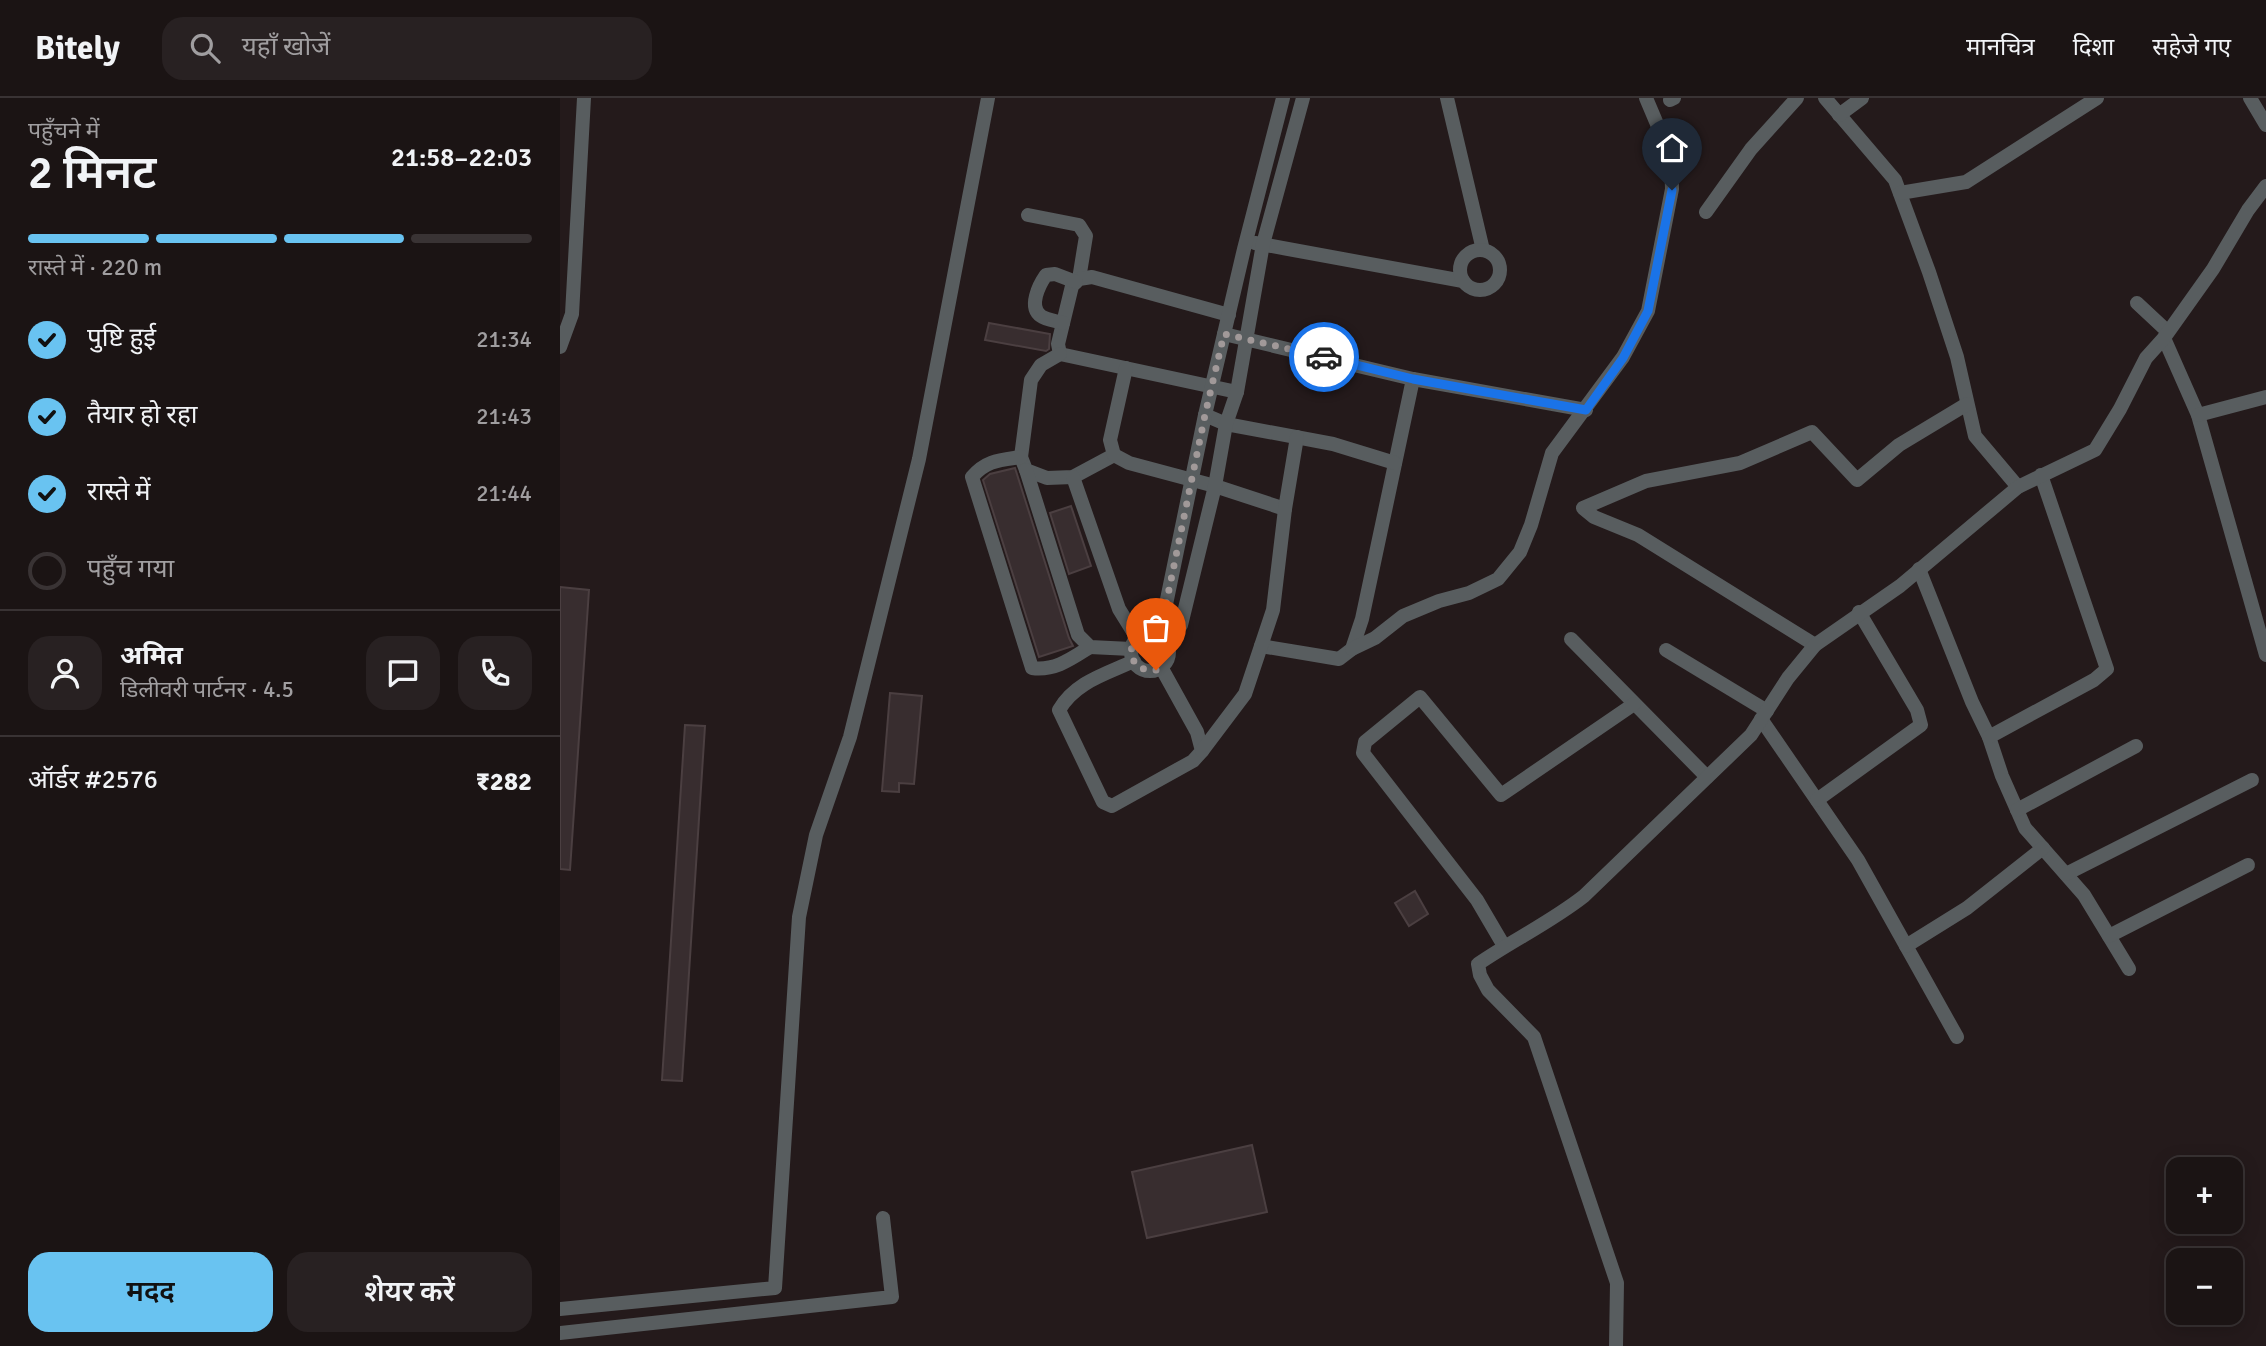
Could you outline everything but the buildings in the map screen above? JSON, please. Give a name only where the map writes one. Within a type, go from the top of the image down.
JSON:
[{"type":"street","points":[[560,347],[572,314],[584,98]]},
{"type":"street","points":[[560,1309],[775,1288],[799,917],[816,835],[850,737],[919,458],[988,98]]},
{"type":"street","points":[[1154,633],[1164,614],[1205,415],[1283,98]]},
{"type":"street","points":[[1167,645],[1181,625],[1215,485],[1226,424],[1237,392],[1263,244],[1303,98]]},
{"type":"street","points":[[1447,98],[1483,250]]},
{"type":"street","points":[[1261,646],[1339,659],[1375,638],[1403,616],[1439,601],[1469,593],[1498,579],[1520,552],[1531,525],[1552,453],[1623,358],[1648,311],[1672,190],[1671,157],[1646,98]]},
{"type":"street","points":[[1706,212],[1751,149],[1797,98]]},
{"type":"street","points":[[1825,98],[1895,180],[1953,345],[1975,436],[2018,487]]},
{"type":"street","points":[[1839,115],[1863,98]]},
{"type":"street","points":[[1900,193],[1966,182],[2097,98]]},
{"type":"street","points":[[2250,98],[2266,125]]},
{"type":"street","points":[[1264,171],[1282,177]]},
{"type":"street","points":[[1616,1346],[1617,1283],[1534,1037],[1488,990],[1478,964],[1558,916],[1584,896],[1751,735],[1788,678],[1815,645],[1899,586],[2018,487],[2095,450],[2146,358],[2166,335],[2213,269],[2248,209],[2266,186]]},
{"type":"street","points":[[1254,208],[1272,213]]},
{"type":"street","points":[[1028,215],[1079,225],[1086,236],[1077,280],[1072,286],[1058,344],[1060,354]]},
{"type":"street","points":[[1246,242],[1463,281],[1474,289],[1481,290],[1493,286],[1497,281],[1500,268],[1498,262],[1483,250],[1465,256],[1460,268],[1463,281]]},
{"type":"street","points":[[1063,323],[1042,317],[1036,309],[1037,289],[1046,275],[1055,274],[1077,280],[1092,277],[1229,315]]},
{"type":"street","points":[[2137,303],[2166,335],[2198,415],[2265,648]]},
{"type":"street","points":[[1224,334],[1413,379],[1586,410]]},
{"type":"street","points":[[1090,647],[1078,635],[1023,463],[1031,380],[1041,365],[1060,354],[1237,392]]},
{"type":"street","points":[[1114,455],[1110,440],[1126,368]]},
{"type":"street","points":[[1352,649],[1362,619],[1413,379]]},
{"type":"street","points":[[2198,415],[2266,397]]},
{"type":"street","points":[[1815,645],[1638,535],[1594,517],[1583,508],[1646,481],[1740,463],[1812,432],[1857,481],[1899,445],[1967,404]]},
{"type":"street","points":[[1205,415],[1226,424],[1333,444],[1395,463]]},
{"type":"street","points":[[1073,477],[1119,609],[1134,650],[1143,669],[1161,667],[1168,657],[1167,645],[1160,635],[1148,633],[1134,650],[1080,685],[1059,710],[1103,802],[1112,806],[1193,761],[1245,694],[1273,610],[1297,437]]},
{"type":"street","points":[[1114,455],[1073,477],[1047,478],[1023,463],[992,462],[980,467],[972,477],[1032,668],[1046,670],[1064,663],[1090,647],[1134,650]]},
{"type":"street","points":[[1114,455],[1139,466],[1215,485],[1285,509]]},
{"type":"street","points":[[1989,737],[2094,680],[2107,669],[2041,475]]},
{"type":"street","points":[[1920,569],[1972,702],[1989,737],[2001,776],[2025,828],[2084,895],[2129,969]]},
{"type":"street","points":[[1817,800],[1921,725],[1917,710],[1859,612]]},
{"type":"street","points":[[1571,639],[1707,777]]},
{"type":"street","points":[[1666,650],[1764,715],[1858,860],[1957,1037]]},
{"type":"street","points":[[1161,667],[1197,732],[1202,751]]},
{"type":"street","points":[[1504,946],[1477,900],[1363,753],[1365,742],[1420,697],[1501,795],[1634,704]]},
{"type":"street","points":[[2017,810],[2136,746]]},
{"type":"street","points":[[2066,874],[2252,780]]},
{"type":"street","points":[[1906,946],[1967,908],[2043,848]]},
{"type":"street","points":[[2109,936],[2249,865]]},
{"type":"street","points":[[560,1333],[892,1297],[883,1218]]},
{"type":"way so far","points":[[1156,670],[1138,666],[1131,649],[1137,638],[1154,633],[1164,614],[1224,334],[1324,357]]},
{"type":"route","points":[[1324,357],[1413,379],[1586,410],[1623,358],[1648,311],[1672,190]]}]
